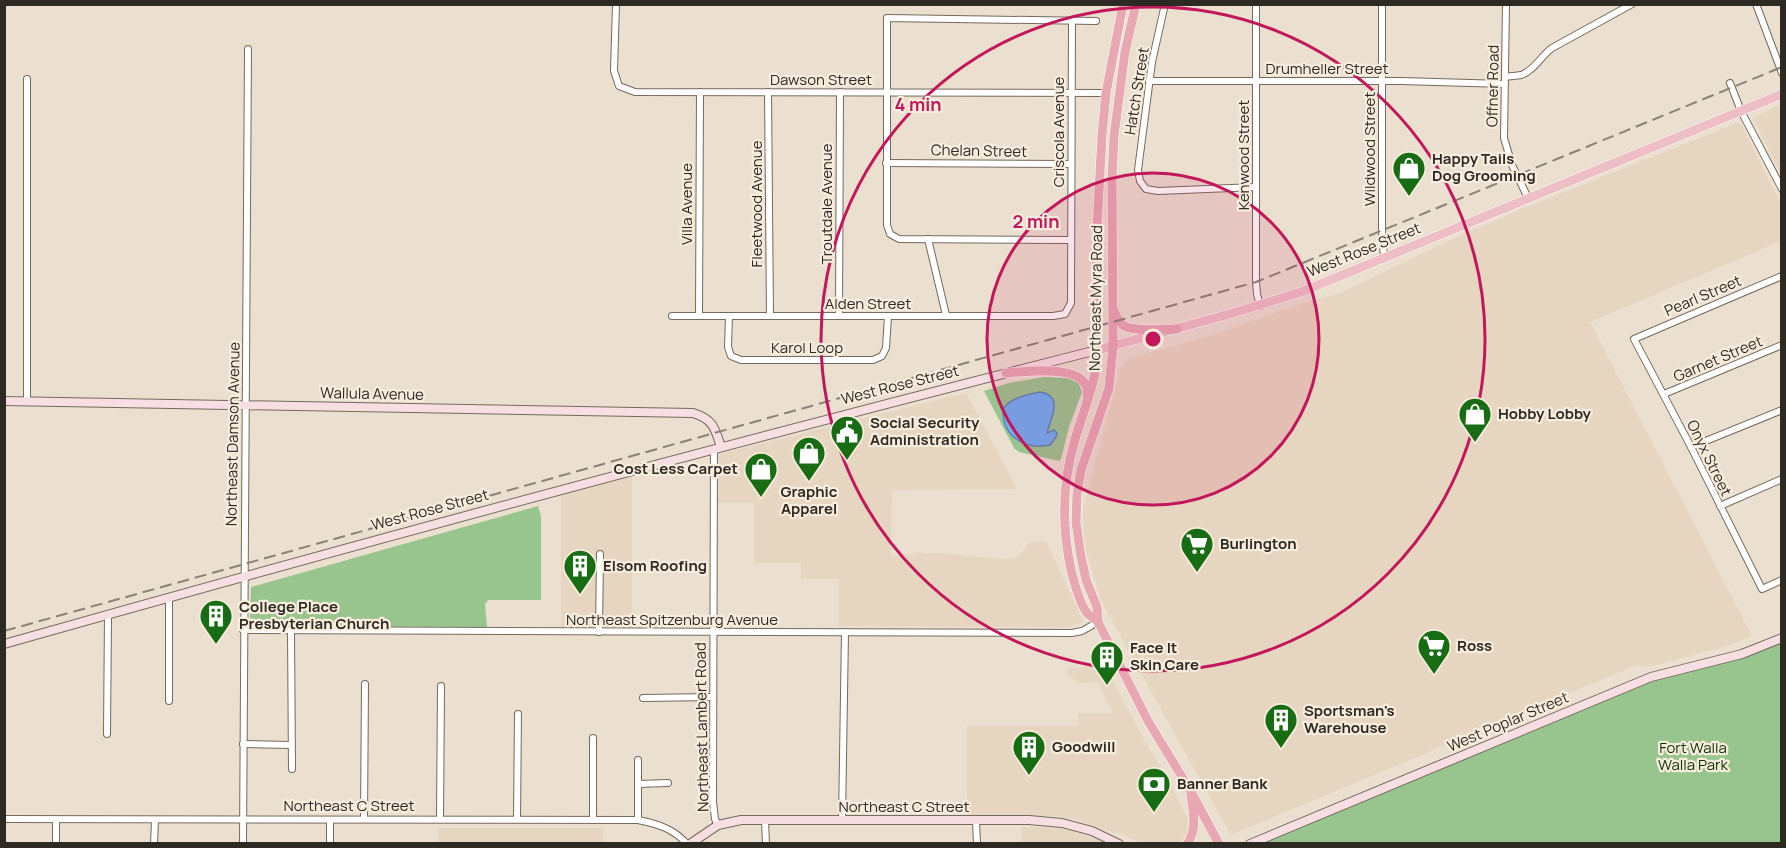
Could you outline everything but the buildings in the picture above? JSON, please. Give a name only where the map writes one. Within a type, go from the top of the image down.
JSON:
[{"type":"highway","name":"Northeast Myra Road","points":[[1098,622],[1087,613],[1074,582],[1067,552],[1065,491],[1074,442],[1094,377],[1097,227],[1106,93],[1123,4]]},
{"type":"highway","name":"Northeast Myra Road","points":[[1136,4],[1125,52],[1114,136],[1113,346],[1109,388],[1081,470],[1076,522],[1086,580],[1097,607],[1098,622],[1148,721],[1219,843]]},
{"type":"highway","points":[[1113,309],[1125,327],[1177,329]]},
{"type":"highway","points":[[1006,374],[1044,371],[1079,377],[1088,390],[1085,409]]},
{"type":"highway","points":[[1187,843],[1193,836],[1195,824],[1190,790]]},
{"type":"main road","name":"West Rose Street","points":[[4,644],[244,576],[718,448],[1260,306],[1309,289],[1782,94]]},
{"type":"main road","name":"Wallula Avenue","points":[[4,401],[693,413],[711,422],[718,448]]},
{"type":"main road","name":"West Poplar Street","points":[[1250,843],[1651,677],[1742,654],[1782,638]]},
{"type":"main road","name":"Northeast C Street","points":[[689,843],[718,825],[741,820],[1029,820],[1062,823],[1092,831],[1119,843]]},
{"type":"street","name":"Dawson Street","points":[[616,4],[614,71],[620,86],[634,92],[1106,93]]},
{"type":"street","name":"Hatch Street","points":[[1165,4],[1149,81],[1138,170],[1140,181],[1146,189],[1158,191],[1256,187]]},
{"type":"street","name":"Kenwood Street","points":[[1256,4],[1257,294],[1260,306]]},
{"type":"street","name":"Wildwood Street","points":[[1382,4],[1384,258]]},
{"type":"street","name":"Offner Road","points":[[1506,4],[1504,138],[1512,165],[1528,198]]},
{"type":"street","name":"Drumheller Street","points":[[1149,81],[1506,80],[1522,75],[1552,48],[1632,4]]},
{"type":"street","points":[[1756,4],[1782,73]]},
{"type":"street","points":[[1071,240],[899,239],[890,234],[887,225],[886,163],[887,18],[1096,21]]},
{"type":"street","name":"Criscola Avenue","points":[[1065,314],[1071,303],[1072,21]]},
{"type":"street","name":"Northeast Damson Avenue","points":[[243,843],[248,49]]},
{"type":"street","points":[[27,80],[27,402]]},
{"type":"street","points":[[1730,83],[1741,111],[1782,189]]},
{"type":"street","name":"Villa Avenue","points":[[699,316],[700,92]]},
{"type":"street","name":"Fleetwood Avenue","points":[[768,92],[770,316]]},
{"type":"street","name":"Troutdale Avenue","points":[[839,315],[840,92]]},
{"type":"street","name":"Chelan Street","points":[[886,163],[1071,164]]},
{"type":"street","points":[[928,239],[946,315]]},
{"type":"street","name":"Pearl Street","points":[[1634,339],[1782,276]]},
{"type":"street","name":"Alden Street","points":[[672,316],[1065,314]]},
{"type":"street","name":"Karol Loop","points":[[729,316],[728,347],[731,356],[741,360],[873,360],[882,356],[886,348],[888,316]]},
{"type":"street","name":"Onyx Street","points":[[1634,339],[1762,589],[1782,580]]},
{"type":"street","name":"Garnet Street","points":[[1664,394],[1782,345]]},
{"type":"street","points":[[1691,447],[1782,410]]},
{"type":"street","name":"Northeast Lambert Road","points":[[718,448],[712,633],[713,802],[718,825]]},
{"type":"street","points":[[1719,506],[1782,479]]},
{"type":"street","points":[[599,632],[600,554]]},
{"type":"street","points":[[169,598],[169,700]]},
{"type":"street","points":[[107,734],[108,615]]},
{"type":"street","name":"Northeast Spitzenburg Avenue","points":[[243,630],[1072,633],[1082,631],[1098,622]]},
{"type":"street","points":[[291,630],[292,769]]},
{"type":"street","points":[[842,821],[845,632]]},
{"type":"street","points":[[364,819],[365,684]]},
{"type":"street","points":[[440,819],[441,686]]},
{"type":"street","points":[[642,698],[713,697]]},
{"type":"street","points":[[517,819],[518,714]]},
{"type":"street","points":[[593,738],[593,820]]},
{"type":"street","points":[[243,744],[291,745]]},
{"type":"street","points":[[638,759],[638,820]]},
{"type":"street","points":[[638,784],[668,783]]},
{"type":"street","name":"Northeast C Street","points":[[4,819],[638,820],[661,825],[689,843]]},
{"type":"street","points":[[56,820],[56,843]]},
{"type":"street","points":[[154,820],[154,843]]},
{"type":"street","points":[[330,820],[330,843]]},
{"type":"street","points":[[765,821],[766,843]]},
{"type":"street","points":[[976,821],[977,843]]},
{"type":"shaded area","points":[[1781,104],[1781,175],[1753,118]]},
{"type":"shaded area","points":[[1740,122],[1781,204],[1781,241],[1590,322],[1752,636],[1726,646],[1648,667],[1636,665],[1231,835],[1101,601],[1084,543],[1083,508],[1121,367],[1130,358],[1213,335],[1306,302],[1341,293],[1450,240]]},
{"type":"shaded area","points":[[966,393],[1017,489],[892,490],[891,556],[922,552],[923,554],[939,553],[1011,559],[1020,556],[1031,542],[1046,541],[1084,622],[1068,627],[839,626],[839,579],[801,579],[801,563],[754,563],[754,503],[716,503],[716,490],[719,490],[719,454]]},
{"type":"shaded area","points":[[632,475],[632,628],[561,627],[561,495]]},
{"type":"shaded area","points":[[1102,660],[1187,817],[1189,825],[1187,836],[1178,843],[1141,843],[1116,832],[1116,834],[1077,820],[1054,816],[967,816],[967,726],[1078,726],[1078,713],[1113,713],[1098,682],[1078,683],[1067,674],[1067,668],[1092,666]]},
{"type":"shaded area","points":[[1021,827],[1065,829],[1108,843],[1022,843]]},
{"type":"shaded area","points":[[438,828],[603,828],[603,843],[439,843]]},
{"type":"green space","points":[[1044,377],[1069,378],[1079,384],[1082,392],[1059,461],[1019,452],[1014,448],[984,391],[1009,383]]},
{"type":"green space","points":[[538,506],[541,516],[541,600],[488,600],[485,604],[487,627],[254,626],[250,621],[251,587]]},
{"type":"green space","name":"Fort Walla Walla Park","points":[[1781,638],[1781,843],[1250,844],[1651,677]]},
{"type":"water","points":[[1040,392],[1048,394],[1054,403],[1047,433],[1054,430],[1057,433],[1050,445],[1041,446],[1024,443],[1011,434],[1006,427],[1003,409],[1015,399]]},
{"type":"railway","points":[[4,631],[1256,282],[1782,67]]},
{"type":"place","name":"Happy Tails Dog Grooming","points":[[1409,197]]},
{"type":"place","name":"Hobby Lobby","points":[[1475,443]]},
{"type":"place","name":"Social Security Administration","points":[[847,461]]},
{"type":"place","name":"Graphic Apparel","points":[[809,482]]},
{"type":"place","name":"Cost Less Carpet","points":[[761,498]]},
{"type":"place","name":"Burlington","points":[[1197,573]]},
{"type":"place","name":"Elsom Roofing","points":[[580,595]]},
{"type":"place","name":"College Place Presbyterian Church","points":[[216,645]]},
{"type":"place","name":"Ross","points":[[1434,675]]},
{"type":"place","name":"Face It Skin Care","points":[[1107,686]]},
{"type":"place","name":"Sportsman's Warehouse","points":[[1281,749]]},
{"type":"place","name":"Goodwill","points":[[1029,776]]},
{"type":"place","name":"Banner Bank","points":[[1154,813]]}]
